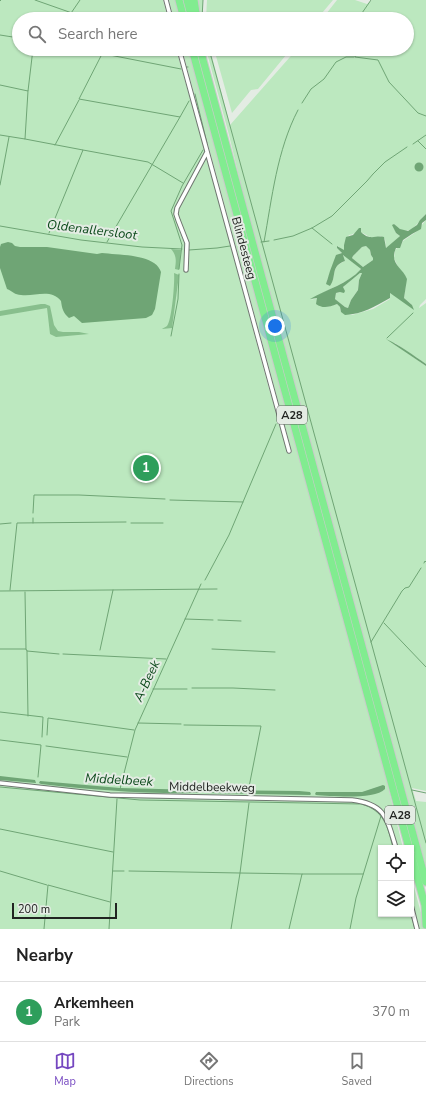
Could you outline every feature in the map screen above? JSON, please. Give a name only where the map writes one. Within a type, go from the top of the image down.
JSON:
[{"type":"highway","points":[[179,0],[182,12]]},
{"type":"highway","points":[[187,0],[190,12]]},
{"type":"highway","points":[[194,0],[196,12]]},
{"type":"highway","name":"A28","points":[[194,56],[408,845]]},
{"type":"highway","name":"A28","points":[[202,56],[426,882]]},
{"type":"highway","points":[[414,865],[425,907],[426,925]]},
{"type":"street","points":[[166,0],[169,12]]},
{"type":"street","name":"Blindesteeg","points":[[181,56],[289,451]]},
{"type":"street","points":[[186,270],[186,243],[176,214],[207,152]]},
{"type":"street","name":"Middelbeekweg","points":[[0,783],[110,795],[344,799],[362,801],[377,808],[385,816],[395,845]]},
{"type":"street","points":[[414,917],[417,929]]},
{"type":"shaded area","points":[[0,0],[163,0],[166,12],[12,12],[12,56],[178,56],[269,389],[289,454],[292,452],[184,56],[190,56],[383,766],[402,845],[395,845],[387,821],[394,845],[378,845],[378,917],[414,917],[417,929],[0,929]]},
{"type":"shaded area","points":[[169,0],[175,0],[178,12],[172,12]]},
{"type":"shaded area","points":[[196,0],[203,0],[202,12],[197,12]]},
{"type":"shaded area","points":[[207,0],[333,0],[323,12],[206,12]]},
{"type":"shaded area","points":[[337,0],[355,0],[367,4],[372,0],[426,0],[426,214],[412,229],[408,231],[399,229],[394,224],[396,233],[400,236],[386,248],[385,239],[381,236],[373,238],[359,232],[349,235],[344,245],[344,251],[338,246],[337,248],[342,253],[339,254],[327,280],[330,286],[337,266],[345,261],[343,257],[344,255],[361,269],[344,282],[311,300],[317,298],[327,307],[337,304],[340,307],[341,312],[352,315],[373,309],[390,299],[390,293],[412,305],[404,298],[406,284],[394,258],[395,250],[403,241],[416,232],[426,220],[426,299],[419,308],[426,303],[426,364],[393,343],[426,366],[426,791],[412,788],[416,801],[426,802],[426,866],[246,206],[208,56],[212,56],[230,125],[291,56],[414,56],[414,12],[328,12]]},
{"type":"shaded area","points":[[216,56],[285,56],[258,89],[251,90],[232,113]]},
{"type":"shaded area","points":[[419,162],[424,167],[419,172],[414,167]]},
{"type":"shaded area","points":[[426,214],[426,220],[422,223],[421,229],[403,240],[400,248],[396,248],[394,253],[395,262],[407,279],[404,298],[412,305],[414,310],[390,293],[390,298],[363,312],[345,315],[341,312],[340,307],[337,304],[329,307],[321,307],[316,304],[317,298],[310,299],[350,279],[361,269],[343,255],[345,261],[337,266],[330,286],[326,284],[336,255],[342,253],[337,246],[344,250],[346,237],[353,235],[359,228],[361,228],[361,232],[364,235],[384,237],[386,248],[400,236],[396,233],[392,225],[394,224],[400,229],[408,231],[417,225]],"holes":[[[366,246],[370,250],[373,260],[363,267],[352,258],[362,247]],[[362,273],[359,280],[358,290],[351,300],[348,308],[345,307],[335,299],[336,293],[344,293],[345,291],[343,287]]]},
{"type":"shaded area","points":[[8,242],[20,247],[47,247],[97,254],[102,253],[136,256],[152,262],[158,266],[161,272],[155,309],[152,315],[146,318],[82,323],[74,316],[69,318],[65,314],[61,301],[57,297],[47,294],[15,294],[7,289],[0,268],[0,247],[1,244]]},
{"type":"shaded area","points":[[366,246],[370,250],[373,260],[363,267],[352,258],[362,247]]},
{"type":"shaded area","points":[[171,249],[181,250],[179,270],[175,269],[175,256]]},
{"type":"shaded area","points":[[174,273],[179,275],[172,328],[162,329],[167,326],[169,322],[172,309]]},
{"type":"shaded area","points":[[362,273],[359,280],[358,290],[351,300],[348,308],[345,307],[335,299],[336,293],[340,292],[345,285]]},
{"type":"shaded area","points":[[41,304],[50,306],[54,325],[58,331],[89,334],[56,337],[50,334],[47,308],[0,316],[0,311]]},
{"type":"shaded area","points":[[386,339],[406,350],[426,364],[426,366]]},
{"type":"shaded area","points":[[0,776],[35,780],[36,783],[0,780]]},
{"type":"shaded area","points":[[40,781],[120,788],[198,790],[199,793],[159,793],[100,790],[41,784],[39,783]]},
{"type":"shaded area","points":[[383,785],[385,786],[385,789],[372,795],[332,796],[315,794],[316,792],[362,792]]},
{"type":"shaded area","points":[[204,790],[299,791],[310,792],[311,794],[204,793]]},
{"type":"shaded area","points":[[414,887],[425,929],[419,929],[414,912]]},
{"type":"waterway","points":[[35,0],[69,12]]},
{"type":"waterway","points":[[72,12],[80,0]]},
{"type":"waterway","points":[[202,12],[203,0]]},
{"type":"waterway","points":[[363,12],[371,0]]},
{"type":"waterway","points":[[0,35],[12,37]]},
{"type":"waterway","points":[[0,85],[28,91],[32,56]]},
{"type":"waterway","points":[[101,56],[79,99],[180,117],[189,101]]},
{"type":"waterway","points":[[115,56],[181,69]]},
{"type":"waterway","points":[[211,56],[426,843]]},
{"type":"waterway","points":[[355,56],[378,60],[389,82],[418,113],[426,116]]},
{"type":"waterway","points":[[302,103],[311,89],[324,79],[336,62],[346,57],[354,57]]},
{"type":"waterway","points":[[0,135],[25,139],[28,91]]},
{"type":"waterway","points":[[195,94],[207,143]]},
{"type":"waterway","points":[[55,145],[79,100]]},
{"type":"waterway","points":[[264,242],[280,158],[285,141],[298,110]]},
{"type":"waterway","points":[[107,242],[180,117]]},
{"type":"waterway","name":"Oldenallersloot","points":[[413,144],[426,135]]},
{"type":"waterway","points":[[0,185],[9,137]]},
{"type":"waterway","points":[[25,139],[83,150],[49,233]]},
{"type":"waterway","points":[[418,141],[426,149]]},
{"type":"waterway","name":"Oldenallersloot","points":[[274,240],[293,236],[312,228],[332,216],[385,162],[407,147]]},
{"type":"waterway","points":[[83,150],[148,162],[183,183]]},
{"type":"waterway","points":[[179,269],[182,245],[171,211],[182,186],[203,150]]},
{"type":"waterway","name":"Oldenallersloot","points":[[0,226],[81,240],[142,247],[182,249]]},
{"type":"waterway","points":[[312,228],[332,244]]},
{"type":"waterway","name":"Oldenallersloot","points":[[261,242],[269,241]]},
{"type":"waterway","name":"Oldenallersloot","points":[[189,250],[230,246]]},
{"type":"waterway","points":[[171,336],[178,299],[179,274]]},
{"type":"waterway","points":[[387,338],[413,313]]},
{"type":"waterway","name":"A-Beek","points":[[205,580],[229,535],[276,424]]},
{"type":"waterway","points":[[33,513],[34,495],[79,495],[165,499]]},
{"type":"waterway","points":[[170,500],[243,502]]},
{"type":"waterway","points":[[33,518],[33,523]]},
{"type":"waterway","points":[[10,590],[17,523],[126,522]]},
{"type":"waterway","points":[[0,524],[11,523]]},
{"type":"waterway","points":[[131,523],[163,523]]},
{"type":"waterway","points":[[371,642],[402,591],[409,587],[421,568]]},
{"type":"waterway","name":"A-Beek","points":[[120,789],[135,730],[201,584]]},
{"type":"waterway","points":[[0,591],[217,589]]},
{"type":"waterway","points":[[100,650],[113,590]]},
{"type":"waterway","points":[[25,592],[26,649]]},
{"type":"waterway","points":[[185,619],[213,620]]},
{"type":"waterway","points":[[218,620],[241,621]]},
{"type":"waterway","points":[[384,623],[426,667]]},
{"type":"waterway","points":[[0,649],[26,649],[27,651],[59,654]]},
{"type":"waterway","points":[[212,649],[275,652]]},
{"type":"waterway","points":[[27,651],[28,716]]},
{"type":"waterway","points":[[63,654],[166,659]]},
{"type":"waterway","points":[[192,688],[275,690]]},
{"type":"waterway","points":[[153,689],[187,689]]},
{"type":"waterway","points":[[0,712],[43,717],[42,737]]},
{"type":"waterway","points":[[47,735],[48,718],[134,730]]},
{"type":"waterway","points":[[138,723],[181,724]]},
{"type":"waterway","points":[[184,725],[261,726],[249,787]]},
{"type":"waterway","points":[[0,740],[41,745],[38,777]]},
{"type":"waterway","points":[[46,746],[127,757]]},
{"type":"waterway","points":[[0,787],[140,800],[361,804],[375,810],[384,820],[392,845]]},
{"type":"waterway","points":[[412,790],[426,793]]},
{"type":"waterway","name":"A-Beek","points":[[109,929],[117,799]]},
{"type":"waterway","points":[[129,871],[240,873],[249,803]]},
{"type":"waterway","points":[[350,929],[356,898],[381,816]]},
{"type":"waterway","points":[[0,829],[113,852]]},
{"type":"waterway","points":[[0,871],[47,885]]},
{"type":"waterway","points":[[113,871],[124,871]]},
{"type":"waterway","points":[[231,929],[240,873],[302,874]]},
{"type":"waterway","points":[[289,929],[302,874],[363,874]]},
{"type":"waterway","points":[[44,929],[48,885],[110,902]]},
{"type":"waterway","points":[[412,917],[415,929]]},
{"type":"place","name":"Arkemheen","points":[[146,468]]},
{"type":"water label","name":"Middelbeek","points":[[119,780]]}]
